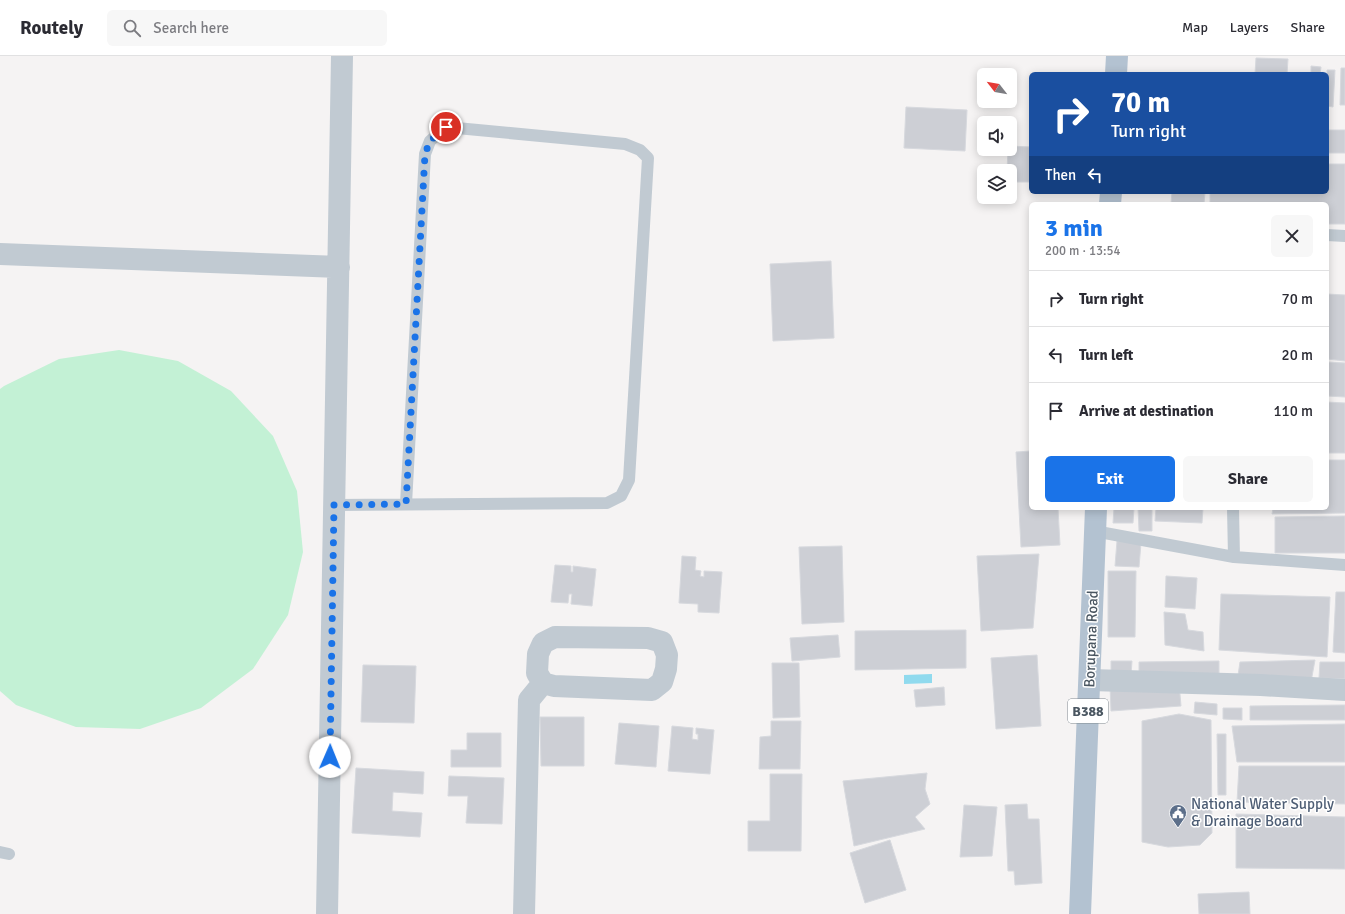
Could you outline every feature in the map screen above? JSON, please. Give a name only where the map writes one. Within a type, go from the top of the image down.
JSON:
[{"type":"main road","points":[[1116,72],[1117,56]]},
{"type":"main road","name":"Borupana Road","points":[[1080,914],[1096,510]]},
{"type":"street","points":[[327,914],[342,56]]},
{"type":"street","points":[[0,254],[339,267]]},
{"type":"street","points":[[555,638],[648,638],[662,642],[667,655],[666,670],[662,682],[652,690],[554,686],[543,683],[537,673],[538,654],[543,643],[555,638]]},
{"type":"street","points":[[1090,680],[1261,685],[1345,690]]},
{"type":"street","points":[[524,914],[529,700],[543,683]]},
{"type":"lane","points":[[334,505],[607,503],[621,496],[629,480],[648,158],[640,150],[625,144],[446,127],[430,141],[425,154],[406,504]]},
{"type":"lane","points":[[1329,235],[1345,236]]},
{"type":"lane","points":[[1233,510],[1234,557]]},
{"type":"lane","points":[[1094,531],[1234,557],[1345,565]]},
{"type":"green space","points":[[119,350],[178,361],[231,391],[273,436],[297,491],[303,552],[288,615],[253,669],[201,708],[140,729],[76,727],[16,705],[0,691],[0,389],[59,359]]},
{"type":"water","points":[[932,674],[932,683],[904,684],[904,675]]},
{"type":"building","points":[[1256,58],[1288,59],[1287,72],[1255,72]]},
{"type":"building","points":[[1311,66],[1321,67],[1320,72],[1311,72]]},
{"type":"building","points":[[1341,68],[1345,68],[1345,105],[1340,105]]},
{"type":"building","points":[[1327,70],[1335,70],[1333,107],[1329,106],[1329,72],[1327,72]]},
{"type":"building","points":[[906,107],[967,110],[965,151],[904,148]]},
{"type":"building","points":[[1329,130],[1345,130],[1345,153],[1329,153]]},
{"type":"building","points":[[1017,146],[1029,147],[1029,182],[1017,182],[1017,164],[1007,164],[1008,156],[1017,156]]},
{"type":"building","points":[[1329,164],[1345,164],[1345,224],[1329,224],[1329,202],[1210,202],[1210,194],[1329,194]]},
{"type":"building","points":[[1172,194],[1205,194],[1204,202],[1171,202]]},
{"type":"building","points":[[831,261],[834,338],[773,341],[770,264]]},
{"type":"building","points":[[1329,294],[1345,295],[1345,361],[1329,359]]},
{"type":"building","points":[[1329,362],[1345,363],[1345,397],[1329,396]]},
{"type":"building","points":[[1329,402],[1345,403],[1345,453],[1329,453]]},
{"type":"building","points":[[1029,451],[1029,510],[1058,510],[1060,545],[1021,547],[1016,452]]},
{"type":"building","points":[[1329,460],[1345,460],[1345,513],[1272,514],[1273,510],[1329,510]]},
{"type":"building","points":[[1114,510],[1134,510],[1133,523],[1113,523]]},
{"type":"building","points":[[1138,510],[1152,510],[1152,531],[1139,531]]},
{"type":"building","points":[[1156,510],[1203,510],[1202,523],[1155,521]]},
{"type":"building","points":[[1345,516],[1345,553],[1275,553],[1275,517]]},
{"type":"building","points":[[1117,541],[1141,543],[1139,567],[1115,566]]},
{"type":"building","points":[[842,546],[844,622],[802,624],[799,547]]},
{"type":"building","points":[[1039,554],[1033,628],[981,631],[977,556]]},
{"type":"building","points":[[682,556],[696,557],[695,570],[701,571],[700,576],[704,577],[704,571],[722,572],[719,613],[698,612],[698,604],[679,603]]},
{"type":"building","points":[[555,565],[571,566],[571,572],[573,572],[573,566],[596,569],[592,606],[571,604],[572,594],[569,594],[568,603],[551,602]]},
{"type":"building","points":[[1108,571],[1136,571],[1135,637],[1108,637]]},
{"type":"building","points":[[1166,576],[1197,578],[1195,609],[1165,607]]},
{"type":"building","points":[[1336,592],[1345,592],[1345,653],[1333,652]]},
{"type":"building","points":[[1221,594],[1330,597],[1327,657],[1219,650]]},
{"type":"building","points":[[1164,612],[1185,614],[1188,630],[1203,632],[1204,651],[1165,645]]},
{"type":"building","points":[[966,630],[966,668],[855,670],[855,631]]},
{"type":"building","points":[[838,635],[840,657],[792,661],[790,638]]},
{"type":"building","points":[[1037,655],[1041,726],[996,729],[991,658]]},
{"type":"building","points":[[1315,660],[1311,682],[1237,682],[1240,662]]},
{"type":"building","points":[[1111,661],[1132,661],[1131,675],[1111,675]]},
{"type":"building","points":[[1219,661],[1219,677],[1139,678],[1139,662]]},
{"type":"building","points":[[1320,662],[1345,662],[1345,679],[1319,678]]},
{"type":"building","points":[[772,663],[799,663],[800,717],[773,718]]},
{"type":"building","points":[[363,665],[416,666],[414,723],[361,722]]},
{"type":"building","points":[[1179,683],[1181,706],[1111,711],[1110,685]]},
{"type":"building","points":[[944,687],[945,705],[916,707],[914,690]]},
{"type":"building","points":[[1195,702],[1217,704],[1217,715],[1194,713]]},
{"type":"building","points":[[1345,705],[1345,720],[1250,720],[1250,706]]},
{"type":"building","points":[[1223,708],[1242,708],[1242,720],[1223,719]]},
{"type":"building","points":[[1179,714],[1211,720],[1212,833],[1200,845],[1168,847],[1142,842],[1142,721]]},
{"type":"building","points":[[540,717],[584,717],[584,766],[541,766]]},
{"type":"building","points":[[771,721],[801,721],[800,769],[759,769],[760,737],[771,736]]},
{"type":"building","points":[[619,723],[659,726],[656,767],[615,764]]},
{"type":"building","points":[[1345,724],[1345,762],[1237,762],[1232,726]]},
{"type":"building","points":[[672,726],[693,728],[692,739],[698,740],[696,728],[714,730],[710,774],[668,771]]},
{"type":"building","points":[[467,733],[501,733],[501,767],[451,767],[451,750],[467,750]]},
{"type":"building","points":[[1217,734],[1226,734],[1226,795],[1218,795]]},
{"type":"building","points":[[1239,766],[1345,766],[1345,804],[1237,802]]},
{"type":"building","points":[[356,768],[424,772],[423,794],[393,792],[392,811],[422,813],[420,837],[352,833]]},
{"type":"building","points":[[927,773],[925,789],[930,804],[915,817],[925,829],[854,846],[843,781]]},
{"type":"building","points":[[770,774],[802,774],[801,851],[748,851],[748,821],[770,821]]},
{"type":"building","points":[[449,776],[504,778],[502,824],[466,823],[468,796],[448,796]]},
{"type":"building","points":[[1027,804],[1028,819],[1039,819],[1042,883],[1015,885],[1014,871],[1008,871],[1005,805]]},
{"type":"building","points":[[964,805],[997,807],[992,856],[960,857]]},
{"type":"building","points":[[1236,814],[1345,817],[1345,869],[1236,868]]},
{"type":"building","points":[[890,840],[906,890],[865,903],[850,853]]},
{"type":"building","points":[[1249,892],[1250,914],[1199,914],[1198,894]]},
{"type":"place","name":"National Water Supply & Drainage Board","points":[[1178,828]]},
{"type":"route","points":[[330,757],[334,505],[406,504],[425,154],[430,141],[446,127]]}]
